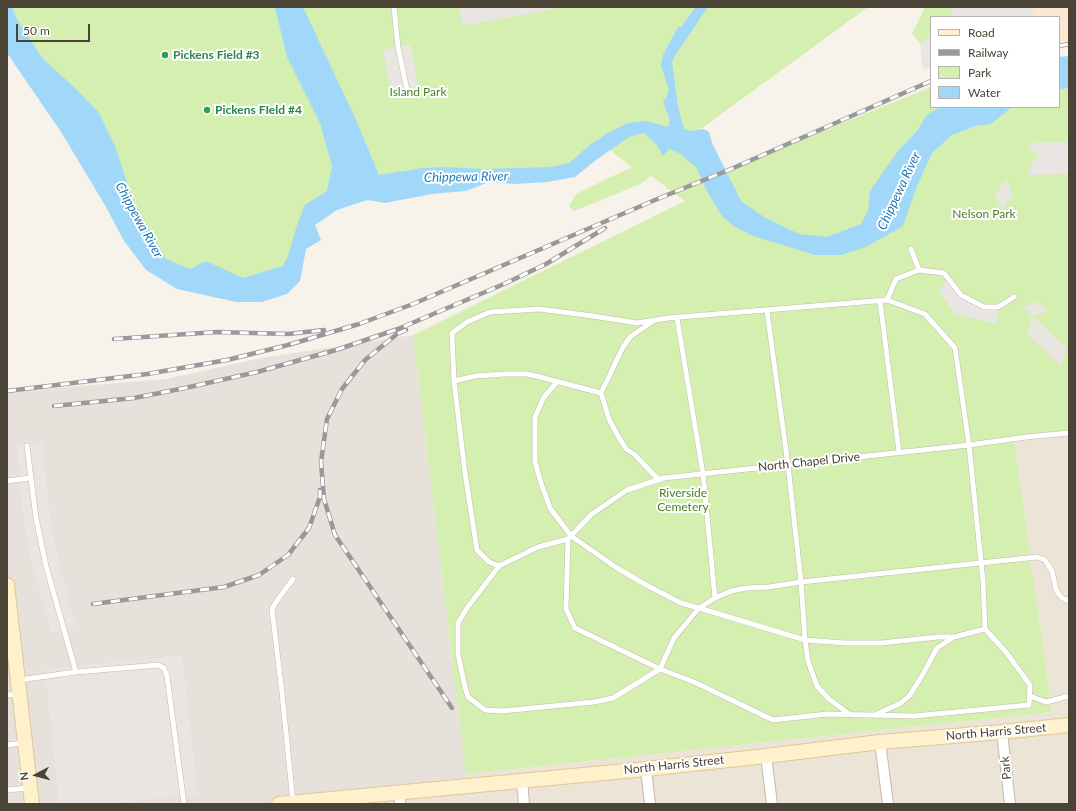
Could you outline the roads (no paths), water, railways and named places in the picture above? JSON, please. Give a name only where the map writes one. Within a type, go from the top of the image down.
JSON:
[{"type":"street","points":[[7,585],[13,659],[18,680],[13,694],[25,743],[32,804]]},
{"type":"street","name":"North Harris Street","points":[[286,803],[399,799],[522,780],[646,769],[880,742],[1069,725]]},
{"type":"street","name":"Park","points":[[1002,732],[1010,804]]},
{"type":"street","points":[[880,742],[888,804]]},
{"type":"street","points":[[766,756],[772,804]]},
{"type":"street","points":[[646,769],[650,804]]},
{"type":"street","points":[[522,780],[524,804]]},
{"type":"lane","points":[[394,7],[398,47],[407,90]]},
{"type":"lane","points":[[911,249],[919,270]]},
{"type":"lane","points":[[887,300],[896,279],[919,270],[944,273],[961,295],[984,307],[998,307],[1014,297]]},
{"type":"lane","points":[[880,300],[899,452]]},
{"type":"lane","points":[[499,566],[489,562],[477,550],[465,473],[454,381],[452,334],[467,322],[490,312],[539,309],[637,323],[654,320],[887,300],[925,314],[956,348],[969,445],[981,563],[985,629],[1006,652],[1030,685],[1029,705],[914,716],[827,714],[773,720],[694,682],[660,669],[575,628],[566,609],[569,537]]},
{"type":"lane","points":[[767,311],[788,465],[808,661],[817,686],[830,699],[849,714]]},
{"type":"lane","points":[[677,318],[703,474],[715,598]]},
{"type":"lane","points":[[654,320],[631,336],[620,353],[601,394],[609,419],[626,449],[634,454],[659,480]]},
{"type":"lane","points":[[454,381],[475,376],[505,374],[536,376],[601,394]]},
{"type":"lane","points":[[557,382],[544,397],[535,417],[535,462],[550,508],[569,537],[648,586],[681,603],[805,640],[845,643],[881,643],[938,637],[954,637],[985,629]]},
{"type":"lane","name":"North Chapel Drive","points":[[569,537],[592,514],[627,490],[659,480],[1069,433]]},
{"type":"lane","points":[[27,446],[36,518],[46,566],[76,672]]},
{"type":"lane","points":[[7,480],[30,478]]},
{"type":"lane","points":[[569,537],[538,547],[499,566],[467,608],[458,623],[458,654],[464,687],[468,697],[485,710],[502,711],[594,702],[613,698],[660,669],[674,638],[699,608],[715,598],[746,588],[769,587],[801,582],[1037,557],[1045,560],[1052,571],[1056,590],[1062,598],[1069,601]]},
{"type":"lane","points":[[286,803],[282,694],[272,609],[278,598],[293,579]]},
{"type":"lane","points":[[876,715],[901,703],[910,695],[937,648],[954,637]]},
{"type":"lane","points":[[18,680],[76,672],[158,665],[164,668],[167,676],[184,804]]},
{"type":"lane","points":[[1030,696],[1046,702],[1069,696]]},
{"type":"lane","points":[[7,745],[25,743]]},
{"type":"lane","points":[[7,790],[30,788]]},
{"type":"water","name":"Chippewa River","points":[[7,7],[12,7],[18,21],[43,59],[75,88],[99,113],[115,146],[132,198],[166,259],[190,269],[206,261],[243,278],[283,266],[288,256],[297,225],[305,205],[327,191],[332,166],[320,123],[287,57],[275,7],[303,7],[356,120],[379,175],[423,168],[447,167],[482,169],[551,167],[569,163],[591,144],[628,123],[646,121],[668,127],[670,120],[663,102],[669,90],[661,66],[663,55],[678,27],[681,27],[696,7],[708,7],[672,62],[678,106],[684,129],[691,131],[704,129],[709,132],[712,143],[741,201],[764,217],[799,234],[827,237],[861,224],[868,211],[870,191],[898,151],[917,131],[926,116],[938,108],[1011,108],[991,124],[975,126],[952,135],[932,153],[917,186],[903,226],[866,247],[841,255],[815,255],[753,236],[735,227],[722,216],[708,193],[696,167],[679,153],[669,149],[663,156],[657,145],[644,133],[629,137],[575,177],[547,182],[516,184],[489,182],[466,191],[432,194],[385,203],[367,200],[337,210],[315,225],[321,240],[306,249],[300,281],[287,294],[262,302],[236,302],[177,289],[146,270],[124,241],[106,207],[61,132],[7,53]]},
{"type":"water","points":[[1069,56],[1069,88],[1060,89],[1060,57]]},
{"type":"railway","points":[[1060,46],[1069,44]]},
{"type":"railway","points":[[7,391],[147,374],[227,360],[288,345],[359,324],[413,304],[731,169],[930,81]]},
{"type":"railway","points":[[54,406],[134,398],[185,388],[257,372],[336,350],[398,329],[504,284],[546,264],[605,228]]},
{"type":"railway","points":[[114,339],[217,332],[288,334],[324,330]]},
{"type":"railway","points":[[406,330],[397,334],[365,360],[342,389],[327,419],[321,462],[324,499],[335,535],[452,708]]},
{"type":"railway","points":[[93,604],[224,587],[259,575],[288,555],[309,528],[320,497],[320,490]]},
{"type":"place","name":"Pickens Field #3","points":[[165,55]]},
{"type":"place","name":"Pickens FIeld #4","points":[[207,110]]},
{"type":"park label","name":"Island Park","points":[[418,92]]},
{"type":"park label","name":"Nelson Park","points":[[984,214]]},
{"type":"park label","name":"Riverside Cemetery","points":[[683,500]]}]
